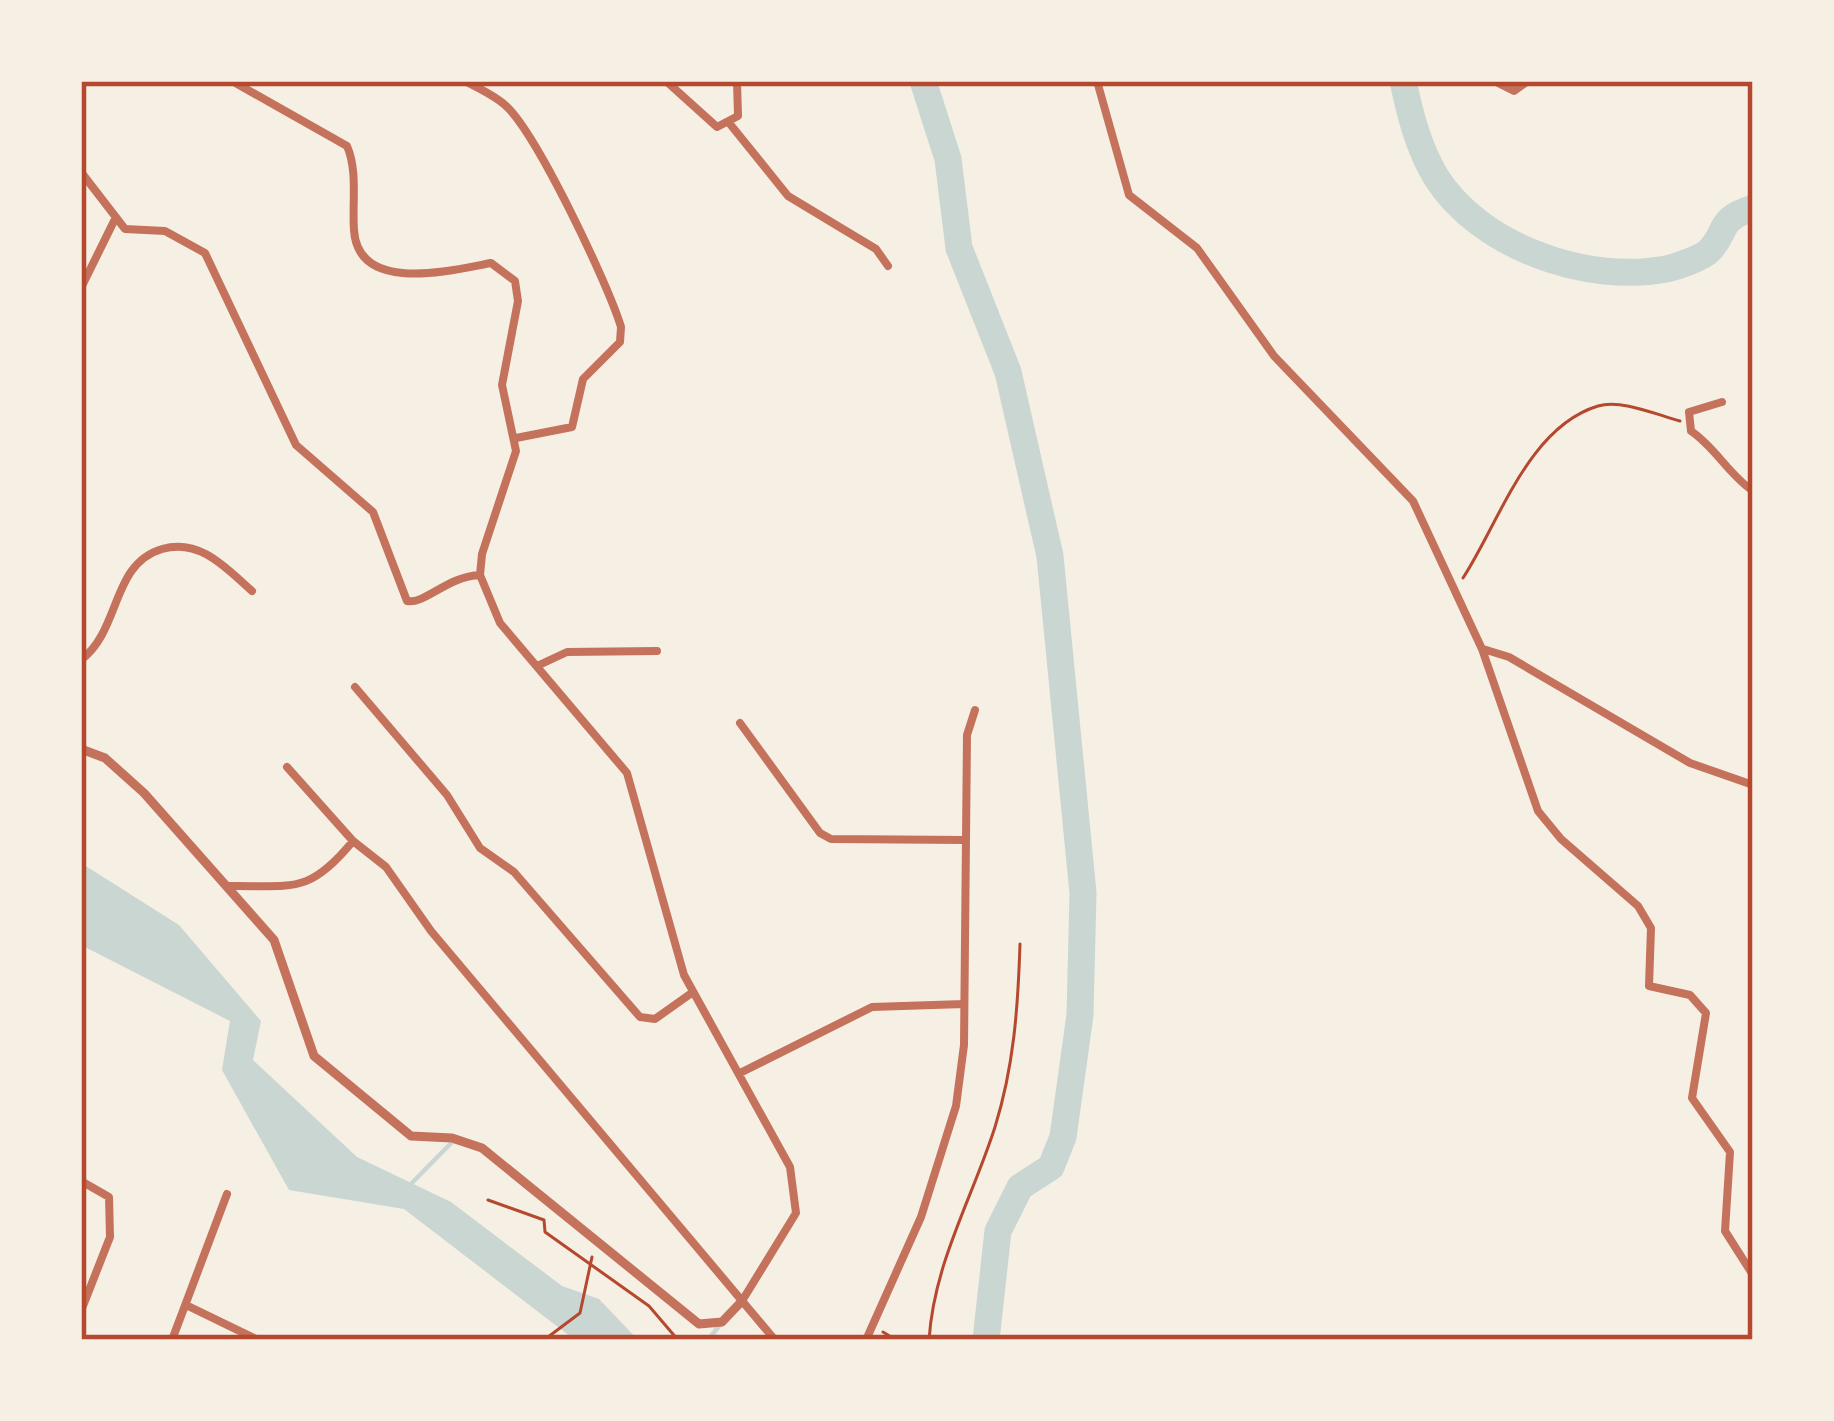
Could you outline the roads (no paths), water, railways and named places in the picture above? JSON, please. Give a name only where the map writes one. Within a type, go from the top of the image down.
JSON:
[{"type":"street","points":[[81,749],[105,758],[144,793],[226,886],[284,959],[307,1047],[404,1132],[482,1148],[699,1324],[722,1322],[742,1300],[792,1225],[798,1200],[790,1166],[678,957],[627,773],[490,609],[480,575],[482,554],[514,462],[515,438],[502,385],[518,301],[511,273],[491,263],[413,278],[364,254],[354,236],[347,146],[232,81]]},
{"type":"street","points":[[465,81],[502,102],[515,117],[561,194],[621,327],[620,342],[583,380],[572,427],[515,438]]},
{"type":"street","points":[[666,81],[717,128],[738,116],[737,81]]},
{"type":"street","points":[[1097,81],[1129,195],[1196,248],[1274,356],[1414,501],[1482,649],[1538,811],[1561,839],[1638,906],[1654,941],[1649,986],[1690,995],[1706,1013],[1692,1098],[1730,1152],[1725,1231],[1753,1275]]},
{"type":"street","points":[[1494,81],[1514,91],[1528,81]]},
{"type":"street","points":[[730,124],[788,196],[876,249],[888,266]]},
{"type":"street","points":[[81,172],[125,230],[165,232],[205,253],[296,445],[373,512],[404,597],[413,604],[455,577],[480,575]]},
{"type":"street","points":[[81,288],[115,221]]},
{"type":"street","points":[[1722,402],[1689,412],[1688,423],[1732,477],[1753,491]]},
{"type":"street","points":[[81,660],[93,651],[109,624],[127,574],[139,558],[157,550],[177,545],[196,549],[214,557],[252,590]]},
{"type":"street","points":[[1482,649],[1509,657],[1702,769],[1753,785]]},
{"type":"street","points":[[538,666],[567,652],[657,651]]},
{"type":"street","points":[[355,688],[448,795],[480,848],[514,872],[640,1017],[655,1019],[693,992]]},
{"type":"street","points":[[866,1340],[921,1217],[950,1132],[964,1045],[967,735],[975,710]]},
{"type":"street","points":[[740,723],[820,833],[831,839],[965,840]]},
{"type":"street","points":[[287,767],[353,842],[386,867],[431,931],[775,1340]]},
{"type":"street","points":[[226,886],[301,886],[328,872],[353,842]]},
{"type":"street","points":[[740,1072],[872,1006],[964,1004]]},
{"type":"street","points":[[81,1181],[109,1197],[112,1220],[81,1311]]},
{"type":"street","points":[[172,1340],[227,1193]]},
{"type":"street","points":[[186,1305],[258,1340]]},
{"type":"waterway","points":[[923,81],[948,159],[959,248],[1008,372],[1050,556],[1083,893],[1080,1015],[1063,1137],[1051,1167],[1020,1187],[998,1231],[986,1340]]},
{"type":"waterway","points":[[1403,81],[1419,142],[1455,202],[1507,241],[1538,255],[1603,271],[1666,269],[1706,254],[1728,221],[1753,208]]},
{"type":"waterway","points":[[409,1186],[455,1139]]},
{"type":"waterway","points":[[708,1340],[719,1326]]}]
